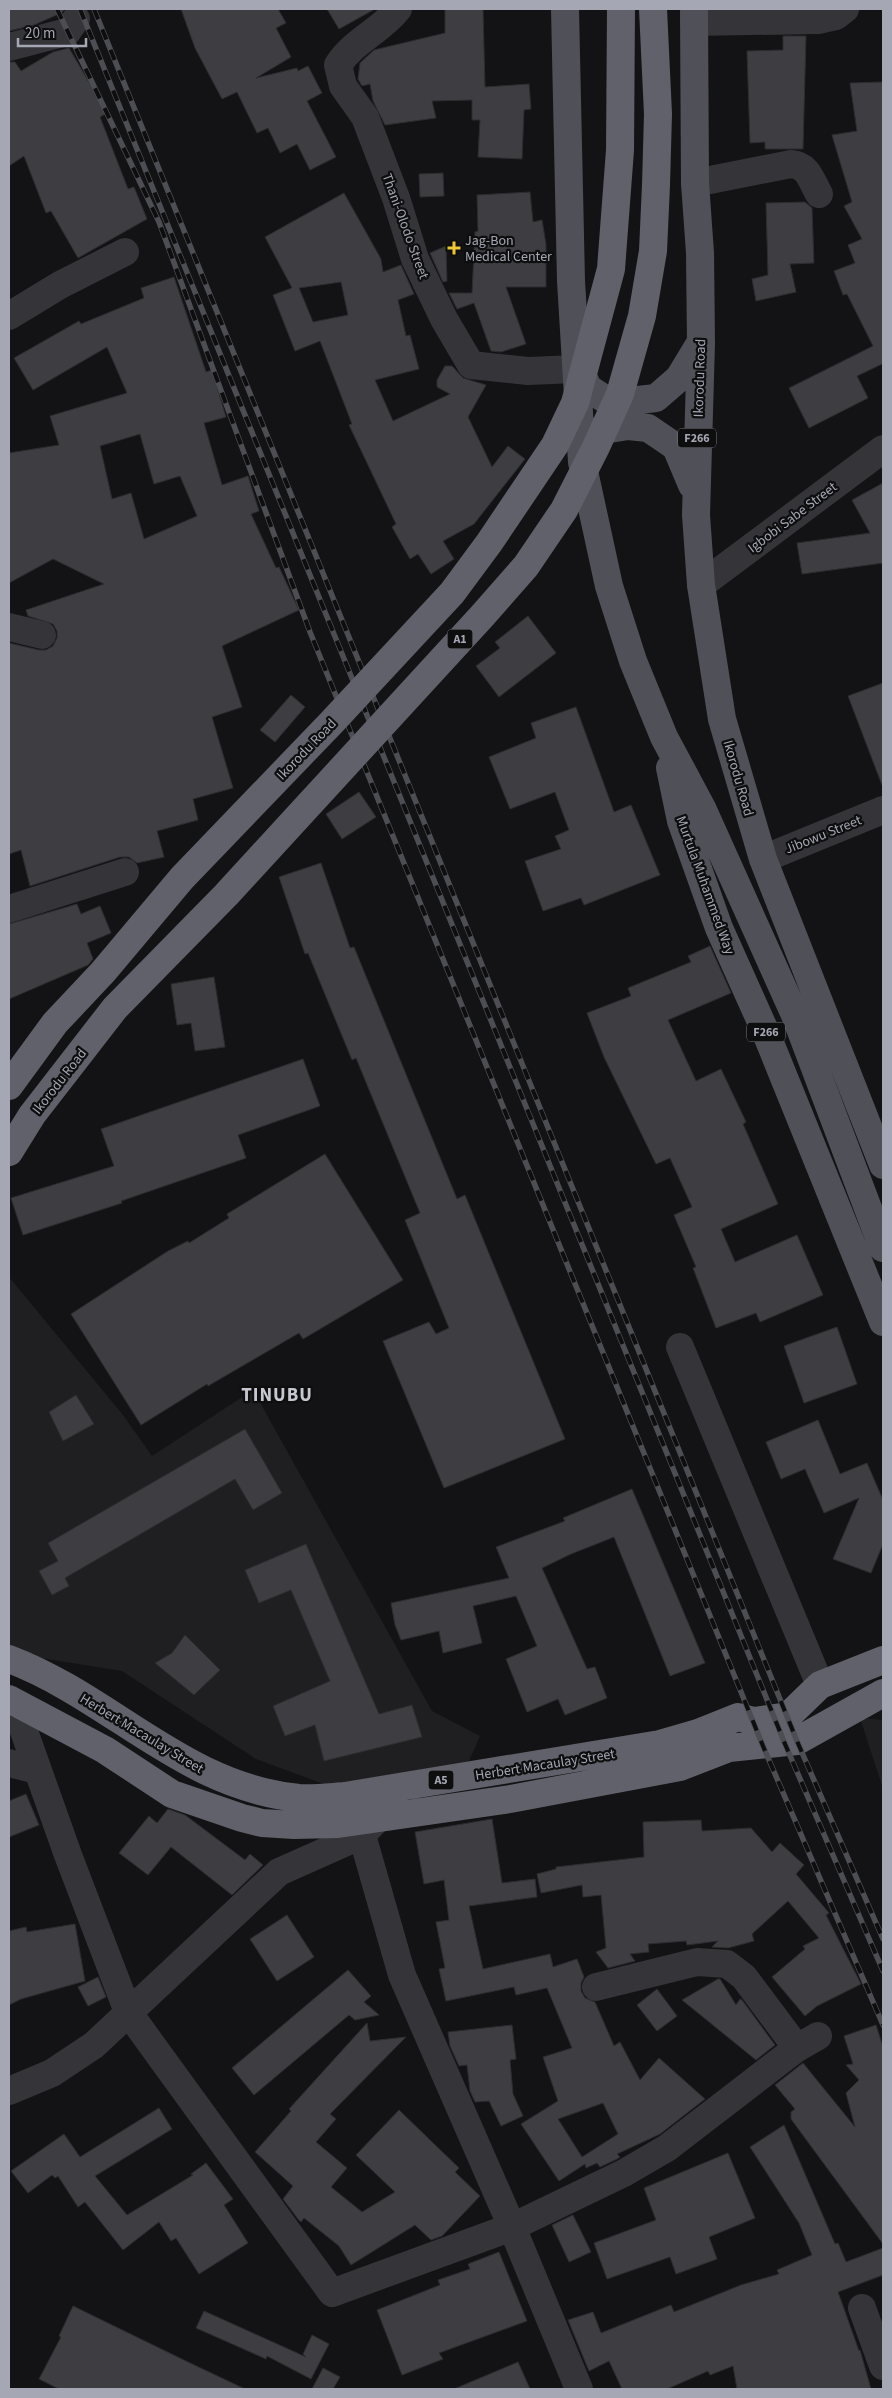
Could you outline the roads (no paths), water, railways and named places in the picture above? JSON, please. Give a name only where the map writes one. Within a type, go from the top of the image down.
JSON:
[{"type":"highway","name":"Ikorodu Road","points":[[9,1086],[55,1023],[103,972],[182,878],[452,593],[489,543],[555,445],[575,404],[612,269],[620,150],[621,9]]},
{"type":"highway","name":"Ikorodu Road","points":[[9,1152],[32,1115],[115,1008],[226,895],[483,615],[526,566],[564,510],[620,394],[642,316],[653,251],[656,185],[658,114],[653,9]]},
{"type":"highway","points":[[9,1643],[37,1670]]},
{"type":"highway","name":"Herbert Macaulay Street","points":[[9,1659],[37,1670],[98,1706],[152,1742],[227,1782],[262,1792],[301,1798],[345,1796],[611,1753],[698,1733],[738,1717],[754,1721],[776,1719],[788,1716],[820,1685],[883,1660]]},
{"type":"highway","name":"Herbert Macaulay Street","points":[[12,1701],[104,1750],[172,1794],[202,1806],[262,1823],[294,1826],[338,1824],[370,1827],[680,1766],[729,1748],[797,1741],[882,1694]]},
{"type":"main road","name":"F266","points":[[565,9],[571,281],[582,462],[609,586],[633,661],[664,737]]},
{"type":"main road","name":"Ikorodu Road","points":[[694,15],[695,183],[700,253],[700,343],[695,491],[701,585],[722,719],[762,859]]},
{"type":"main road","points":[[576,366],[588,388],[611,404],[656,398],[680,378],[700,343]]},
{"type":"main road","points":[[582,462],[590,438],[597,431],[628,426],[648,428],[676,447],[695,491]]},
{"type":"main road","name":"Murtula Muhammed Way","points":[[664,737],[702,808],[795,1015],[883,1248]]},
{"type":"main road","name":"Murtula Muhammed Way","points":[[664,737],[681,821],[719,928],[766,1033],[883,1322]]},
{"type":"main road","points":[[762,859],[883,1165]]},
{"type":"main road","points":[[766,1033],[795,1015]]},
{"type":"street","name":"Thani-Olodo Street","points":[[398,9],[366,38],[345,53],[338,65],[343,86],[365,117],[396,198],[415,259],[440,310],[470,365],[528,371],[576,366]]},
{"type":"street","points":[[694,15],[818,20],[836,16],[844,9]]},
{"type":"street","points":[[9,48],[67,32],[76,19]]},
{"type":"street","points":[[695,183],[791,164],[800,164],[805,168],[819,194]]},
{"type":"street","points":[[9,316],[60,286],[125,252]]},
{"type":"street","name":"Igbobi Sabe Street","points":[[701,585],[883,449]]},
{"type":"street","points":[[9,627],[42,634]]},
{"type":"street","name":"Jibowu Street","points":[[762,859],[883,810]]},
{"type":"street","points":[[9,909],[125,872]]},
{"type":"street","points":[[680,1347],[820,1685]]},
{"type":"street","points":[[12,1701],[128,2012],[332,2293],[512,2227],[624,2173],[667,2148],[808,2042],[744,1976],[727,1964],[697,1962],[596,1987]]},
{"type":"street","points":[[9,1763],[37,1770]]},
{"type":"street","points":[[9,2091],[52,2074],[94,2045],[279,1872],[370,1827],[402,1975],[512,2227],[579,2389]]},
{"type":"street","points":[[862,2308],[883,2366]]},
{"type":"railway","points":[[57,9],[159,222],[310,632],[763,1746],[883,2025]]},
{"type":"railway","points":[[80,9],[785,1744],[883,1971]]},
{"type":"railway","points":[[94,9],[797,1741],[883,1939]]},
{"type":"place","name":"Jag-Bon Medical Center","points":[[454,248]]},
{"type":"district","name":"TINUBU","points":[[277,1394]]}]
